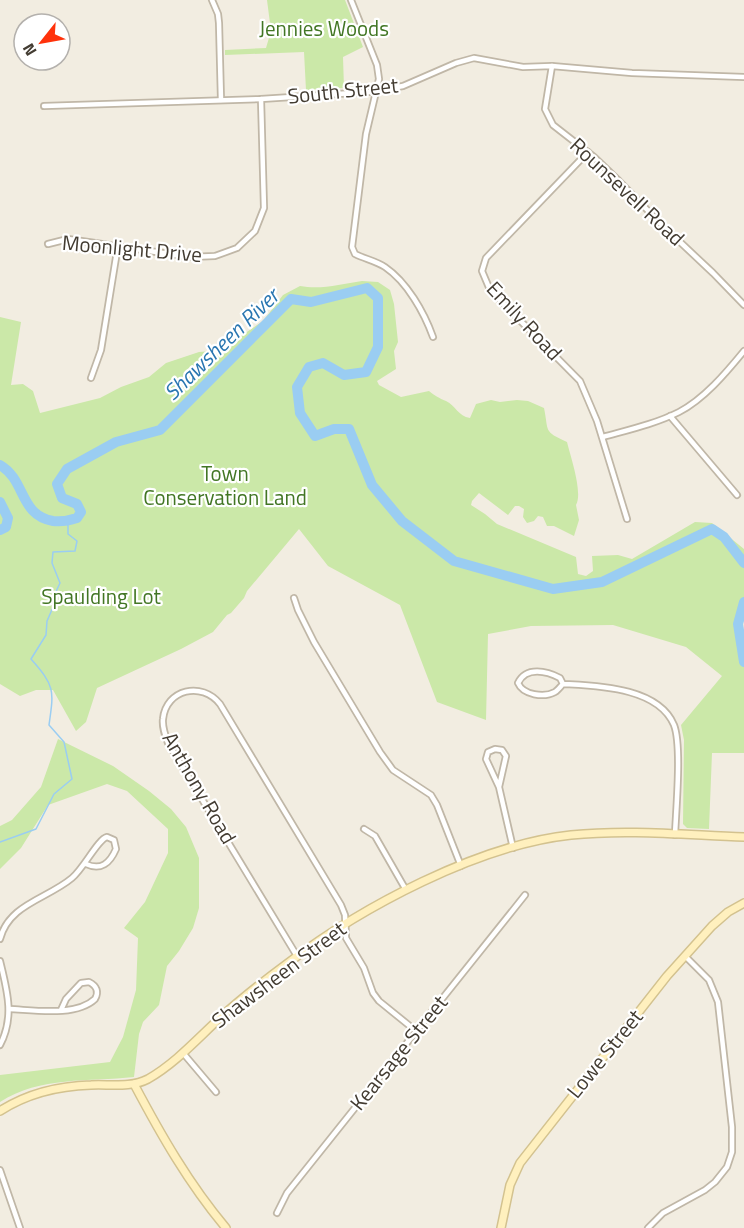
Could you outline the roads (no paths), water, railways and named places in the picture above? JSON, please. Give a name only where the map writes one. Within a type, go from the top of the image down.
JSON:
[{"type":"main road","name":"Shawsheen Street","points":[[0,1111],[15,1101],[45,1090],[88,1085],[134,1084],[150,1078],[183,1053],[229,1010],[297,956],[345,924],[406,890],[461,866],[513,848],[571,835],[744,837]]},
{"type":"main road","name":"Lowe Street","points":[[501,1228],[512,1180],[520,1163],[685,956],[716,922],[744,903]]},
{"type":"main road","points":[[134,1084],[184,1173],[202,1200],[226,1228]]},
{"type":"street","points":[[212,0],[218,14],[221,100]]},
{"type":"street","points":[[351,0],[376,65],[379,79],[366,134],[352,246],[355,254],[385,266],[403,285],[417,304],[433,337]]},
{"type":"street","name":"South Street","points":[[44,106],[261,99],[378,91],[403,86],[456,63],[474,58],[523,67],[552,66],[632,73],[744,77]]},
{"type":"street","name":"Rounsevell Road","points":[[552,66],[545,101],[546,115],[558,130],[588,152],[744,304]]},
{"type":"street","name":"Moonlight Drive","points":[[48,244],[68,239],[190,257],[205,257],[233,250],[249,237],[259,223],[265,204],[261,99]]},
{"type":"street","name":"Emily Road","points":[[588,152],[486,258],[482,271],[490,290],[580,381],[591,403],[603,437],[627,519]]},
{"type":"street","points":[[91,378],[100,350],[118,246]]},
{"type":"street","points":[[603,437],[670,416],[696,400],[744,351]]},
{"type":"street","points":[[670,416],[736,495]]},
{"type":"street","points":[[294,598],[314,642],[380,752],[393,770],[431,795],[438,805],[461,866]]},
{"type":"street","points":[[563,684],[560,678],[539,672],[528,672],[518,683],[522,690],[540,694],[555,692],[563,684],[588,684],[627,692],[657,704],[670,717],[677,738],[675,835]]},
{"type":"street","name":"Anthony Road","points":[[297,956],[168,743],[162,722],[167,705],[172,699],[196,690],[205,692],[220,704],[341,905],[345,924]]},
{"type":"street","points":[[499,787],[506,760],[502,750],[495,749],[488,752],[486,759],[499,787],[513,848]]},
{"type":"street","points":[[364,829],[375,836],[406,890]]},
{"type":"street","points":[[0,939],[5,926],[16,912],[67,882],[86,864],[102,838],[107,837],[114,840],[117,849],[106,864],[94,867],[86,864]]},
{"type":"street","name":"Kearsage Street","points":[[277,1213],[288,1193],[525,895]]},
{"type":"street","points":[[345,924],[346,938],[364,968],[373,993],[379,1001],[416,1031]]},
{"type":"street","points":[[648,1228],[663,1213],[712,1184],[725,1170],[732,1152],[732,1127],[718,1002],[709,980],[685,956]]},
{"type":"street","points":[[0,961],[9,1009],[6,1031],[0,1045]]},
{"type":"street","points":[[9,1009],[61,1010],[80,1009],[92,1002],[97,995],[95,986],[87,982],[81,983],[66,999],[61,1010]]},
{"type":"street","points":[[183,1053],[216,1092]]},
{"type":"street","points":[[0,1170],[20,1228]]},
{"type":"waterway","name":"Shawsheen River","points":[[0,465],[14,479],[34,512],[53,521],[68,521],[77,518],[81,512],[77,504],[62,498],[57,484],[67,469],[116,442],[160,430],[291,299],[311,302],[367,288],[378,298],[378,347],[366,372],[344,375],[323,363],[309,367],[297,387],[300,413],[315,436],[334,429],[349,429],[372,485],[402,521],[454,561],[553,589],[602,582],[712,529],[724,537],[744,563]]},
{"type":"waterway","name":"Shawsheen River","points":[[0,502],[8,518],[6,527],[0,530]]},
{"type":"waterway","points":[[0,842],[36,829],[54,794],[72,779],[64,742],[49,725],[52,704],[49,683],[31,659],[46,635],[47,621],[54,605],[53,598],[60,583],[52,563],[53,552],[75,551],[77,541],[68,534],[68,521]]},
{"type":"waterway","name":"Shawsheen River","points":[[744,602],[738,624],[744,662]]},
{"type":"park label","name":"Jennies Woods","points":[[324,29]]},
{"type":"park label","name":"Town Conservation Land","points":[[225,486]]},
{"type":"park label","name":"Spaulding Lot","points":[[101,597]]}]
